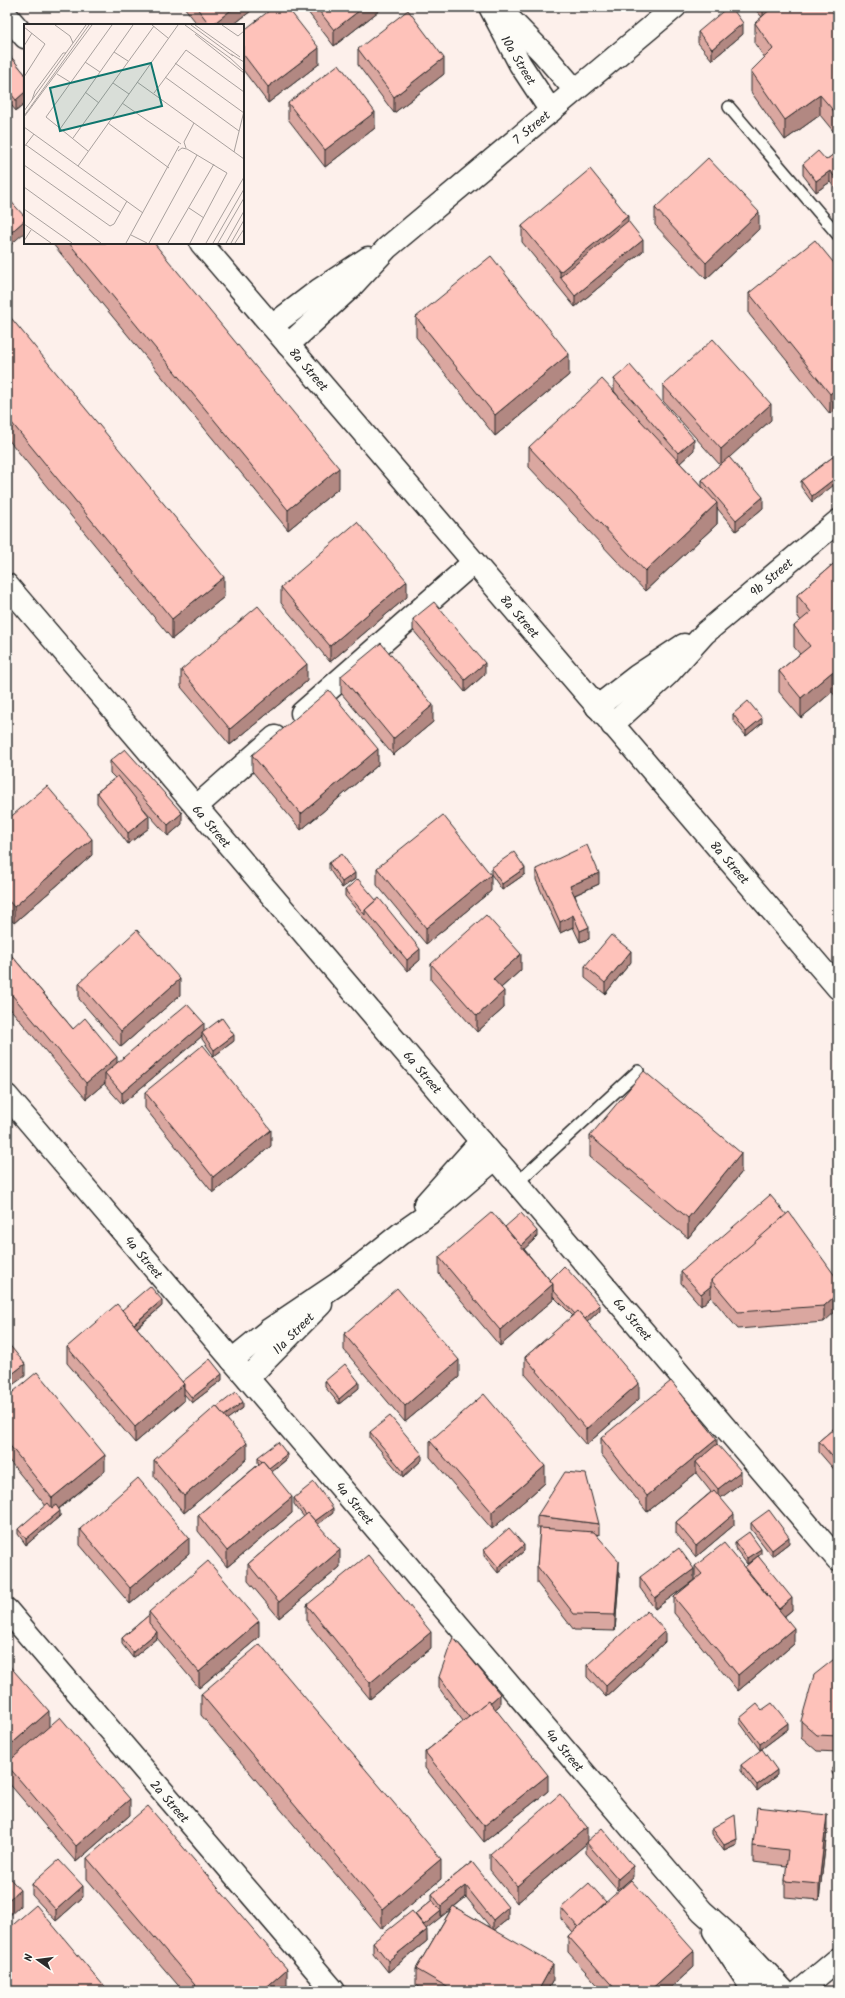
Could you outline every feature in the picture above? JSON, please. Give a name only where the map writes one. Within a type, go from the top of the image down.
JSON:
[{"type":"street","name":"10a Street","points":[[490,7],[520,64],[551,111]]},
{"type":"street","name":"10a Street","points":[[498,7],[543,53],[575,90]]},
{"type":"street","name":"7 Street","points":[[288,345],[350,288],[387,248],[676,7]]},
{"type":"street","points":[[7,16],[24,36]]},
{"type":"street","name":"8a Street","points":[[202,244],[838,988]]},
{"type":"street","name":"7 Street","points":[[272,326],[341,275],[387,248]]},
{"type":"street","name":"9b Street","points":[[612,725],[668,674],[705,633],[838,520]]},
{"type":"street","points":[[196,807],[474,562]]},
{"type":"street","name":"6a Street","points":[[7,585],[838,1560]]},
{"type":"street","name":"9b Street","points":[[597,707],[642,672],[705,633]]},
{"type":"street","name":"4a Street","points":[[7,1096],[702,1911],[743,1948],[784,1991]]},
{"type":"street","name":"11a Street","points":[[400,1234],[481,1141]]},
{"type":"street","name":"11a Street","points":[[232,1360],[285,1318],[336,1285],[400,1234],[433,1211],[496,1158]]},
{"type":"street","name":"11a Street","points":[[248,1378],[300,1327],[336,1285]]},
{"type":"street","name":"2a Street","points":[[7,1610],[334,1991]]},
{"type":"street","name":"4a Street","points":[[702,1911],[730,1957],[754,1991]]},
{"type":"street","points":[[800,1991],[838,1959]]},
{"type":"lane","points":[[729,107],[838,235]]},
{"type":"lane","points":[[517,1183],[638,1071]]},
{"type":"building","points":[[196,7],[235,7],[213,24],[209,24]]},
{"type":"building","points":[[274,7],[287,7],[319,48],[268,87],[244,55],[244,30]]},
{"type":"building","points":[[316,7],[364,7],[334,30]]},
{"type":"building","points":[[728,7],[731,7],[743,23],[712,49],[698,32]]},
{"type":"building","points":[[773,7],[830,7],[838,16],[838,116],[820,95],[785,120],[751,71],[773,49],[755,23]]},
{"type":"building","points":[[408,10],[444,58],[394,97],[358,49]]},
{"type":"building","points":[[7,52],[24,73],[24,93],[16,100],[7,89]]},
{"type":"building","points":[[339,64],[375,112],[325,150],[288,103]]},
{"type":"building","points":[[818,151],[826,160],[838,151],[838,181],[830,171],[816,181],[803,164]]},
{"type":"building","points":[[708,158],[759,212],[706,263],[655,208]]},
{"type":"building","points":[[590,169],[628,216],[560,272],[522,226]]},
{"type":"building","points":[[7,197],[24,216],[24,221],[7,236]]},
{"type":"building","points":[[628,221],[643,240],[575,296],[560,277]]},
{"type":"building","points":[[815,240],[838,268],[838,387],[830,394],[749,293]]},
{"type":"building","points":[[70,244],[155,244],[339,468],[288,510]]},
{"type":"building","points":[[491,256],[569,354],[495,415],[416,317]]},
{"type":"building","points":[[7,313],[224,577],[172,619],[7,417]]},
{"type":"building","points":[[713,339],[771,404],[721,449],[663,385]]},
{"type":"building","points":[[630,365],[694,439],[678,453],[614,379]]},
{"type":"building","points":[[602,379],[717,503],[645,571],[529,447]]},
{"type":"building","points":[[838,453],[838,476],[812,496],[801,481]]},
{"type":"building","points":[[729,457],[763,497],[736,520],[702,480]]},
{"type":"building","points":[[357,522],[407,581],[330,646],[281,587]]},
{"type":"building","points":[[838,560],[838,679],[832,672],[801,698],[779,671],[810,646],[794,626],[811,612],[797,595]]},
{"type":"building","points":[[434,602],[485,663],[465,680],[413,619]]},
{"type":"building","points":[[258,606],[307,664],[230,729],[181,670]]},
{"type":"building","points":[[381,643],[433,705],[393,739],[341,676]]},
{"type":"building","points":[[329,690],[378,749],[301,814],[252,755]]},
{"type":"building","points":[[748,701],[762,718],[746,731],[733,714]]},
{"type":"building","points":[[125,749],[182,813],[168,825],[110,761]]},
{"type":"building","points":[[118,776],[149,816],[128,833],[97,792]]},
{"type":"building","points":[[47,786],[92,839],[14,907],[7,899],[7,820]]},
{"type":"building","points":[[443,815],[491,875],[426,928],[377,868]]},
{"type":"building","points":[[587,845],[599,873],[570,886],[589,927],[580,931],[573,915],[560,922],[536,869]]},
{"type":"building","points":[[514,852],[525,868],[502,884],[491,868]]},
{"type":"building","points":[[342,854],[355,873],[342,882],[329,863]]},
{"type":"building","points":[[358,879],[376,900],[365,910],[365,915],[345,890]]},
{"type":"building","points":[[379,898],[420,949],[407,960],[365,910]]},
{"type":"building","points":[[486,915],[521,954],[493,979],[504,991],[477,1016],[431,964]]},
{"type":"building","points":[[137,930],[180,979],[121,1031],[79,983]]},
{"type":"building","points":[[611,935],[631,951],[605,983],[585,966]]},
{"type":"building","points":[[7,950],[73,1029],[85,1018],[117,1057],[86,1083],[7,989]]},
{"type":"building","points":[[187,1004],[204,1023],[122,1093],[105,1073]]},
{"type":"building","points":[[222,1018],[234,1035],[214,1050],[202,1033]]},
{"type":"building","points":[[203,1045],[271,1130],[213,1177],[145,1092]]},
{"type":"building","points":[[644,1071],[741,1153],[688,1218],[590,1136]]},
{"type":"building","points":[[770,1195],[787,1215],[711,1280],[711,1286],[701,1294],[681,1272]]},
{"type":"building","points":[[492,1212],[553,1284],[500,1330],[439,1257]]},
{"type":"building","points":[[789,1212],[838,1280],[838,1293],[824,1306],[738,1312],[711,1280]]},
{"type":"building","points":[[521,1213],[537,1231],[521,1246],[505,1227]]},
{"type":"building","points":[[564,1266],[600,1305],[585,1319],[578,1311],[575,1314],[553,1290],[553,1284],[550,1280]]},
{"type":"building","points":[[150,1286],[162,1300],[134,1324],[122,1310]]},
{"type":"building","points":[[397,1288],[459,1360],[405,1406],[344,1334]]},
{"type":"building","points":[[117,1304],[184,1384],[135,1427],[67,1347]]},
{"type":"building","points":[[578,1311],[639,1383],[586,1429],[525,1357]]},
{"type":"building","points":[[7,1342],[25,1364],[7,1378]]},
{"type":"building","points":[[210,1359],[222,1374],[192,1398],[184,1388],[184,1384],[182,1382]]},
{"type":"building","points":[[345,1364],[359,1382],[339,1399],[325,1381]]},
{"type":"building","points":[[37,1372],[105,1455],[52,1498],[7,1442],[7,1397]]},
{"type":"building","points":[[671,1381],[717,1439],[647,1496],[601,1438]]},
{"type":"building","points":[[236,1392],[243,1402],[224,1416],[217,1407]]},
{"type":"building","points":[[484,1394],[545,1466],[492,1512],[430,1441]]},
{"type":"building","points":[[216,1406],[247,1443],[184,1496],[154,1460]]},
{"type":"building","points":[[390,1416],[422,1454],[403,1471],[370,1432]]},
{"type":"building","points":[[838,1425],[838,1463],[819,1441]]},
{"type":"building","points":[[278,1442],[287,1454],[269,1468],[258,1457]]},
{"type":"building","points":[[717,1444],[741,1471],[718,1489],[696,1462]]},
{"type":"building","points":[[263,1461],[292,1497],[227,1551],[198,1515]]},
{"type":"building","points":[[565,1472],[586,1474],[599,1524],[537,1516]]},
{"type":"building","points":[[138,1478],[189,1538],[130,1588],[80,1529]]},
{"type":"building","points":[[314,1482],[333,1508],[315,1521],[308,1513],[306,1515],[294,1498]]},
{"type":"building","points":[[714,1490],[734,1514],[696,1546],[676,1522]]},
{"type":"building","points":[[48,1503],[52,1508],[56,1505],[60,1511],[26,1539],[18,1529]]},
{"type":"building","points":[[769,1510],[789,1537],[772,1550],[751,1523]]},
{"type":"building","points":[[308,1513],[340,1550],[279,1602],[248,1564]]},
{"type":"building","points":[[509,1528],[524,1545],[498,1567],[484,1550]]},
{"type":"building","points":[[540,1528],[594,1532],[619,1561],[615,1615],[574,1614],[537,1566]]},
{"type":"building","points":[[749,1532],[761,1549],[747,1558],[735,1542]]},
{"type":"building","points":[[724,1543],[794,1628],[738,1675],[674,1597],[702,1574],[695,1566]]},
{"type":"building","points":[[679,1548],[694,1569],[655,1598],[640,1577]]},
{"type":"building","points":[[368,1555],[431,1632],[370,1683],[307,1605]]},
{"type":"building","points":[[758,1556],[792,1598],[779,1609],[745,1567]]},
{"type":"building","points":[[208,1561],[259,1621],[199,1672],[149,1612]]},
{"type":"building","points":[[647,1611],[665,1631],[606,1686],[587,1665]]},
{"type":"building","points":[[149,1615],[149,1623],[157,1632],[133,1652],[122,1638]]},
{"type":"building","points":[[453,1637],[500,1694],[490,1703],[489,1701],[469,1717],[439,1677]]},
{"type":"building","points":[[260,1644],[441,1859],[382,1909],[201,1694]]},
{"type":"building","points":[[838,1656],[838,1736],[817,1735],[801,1721],[814,1675]]},
{"type":"building","points":[[7,1663],[49,1711],[7,1748]]},
{"type":"building","points":[[489,1701],[548,1775],[484,1826],[425,1752]]},
{"type":"building","points":[[772,1703],[788,1723],[760,1744],[740,1718],[757,1704],[762,1710]]},
{"type":"building","points":[[60,1717],[130,1799],[76,1846],[7,1765],[7,1763]]},
{"type":"building","points":[[762,1749],[777,1770],[757,1785],[741,1765]]},
{"type":"building","points":[[838,1763],[838,1776],[832,1768]]},
{"type":"building","points":[[560,1794],[587,1827],[517,1886],[490,1854]]},
{"type":"building","points":[[148,1806],[287,1969],[262,1991],[200,1991],[87,1858]]},
{"type":"building","points":[[757,1807],[827,1815],[819,1884],[785,1881],[788,1850],[753,1846]]},
{"type":"building","points":[[735,1815],[737,1839],[724,1845],[712,1828]]},
{"type":"building","points":[[602,1828],[633,1866],[618,1879],[586,1842]]},
{"type":"building","points":[[59,1860],[83,1886],[56,1910],[32,1884]]},
{"type":"building","points":[[472,1862],[508,1907],[493,1920],[466,1886],[441,1906],[432,1894]]},
{"type":"building","points":[[7,1875],[20,1890],[7,1901]]},
{"type":"building","points":[[631,1880],[694,1951],[649,1991],[617,1991],[568,1936]]},
{"type":"building","points":[[589,1883],[606,1902],[578,1927],[561,1908]]},
{"type":"building","points":[[432,1900],[441,1911],[424,1925],[415,1914]]},
{"type":"building","points":[[36,1905],[108,1991],[7,1991],[7,1930]]},
{"type":"building","points":[[453,1906],[553,1964],[538,1991],[521,1991],[518,1989],[516,1991],[454,1991],[416,1969]]},
{"type":"building","points":[[412,1911],[427,1930],[388,1961],[373,1942]]},
{"type":"building","points":[[838,1982],[838,1991],[828,1991]]}]
